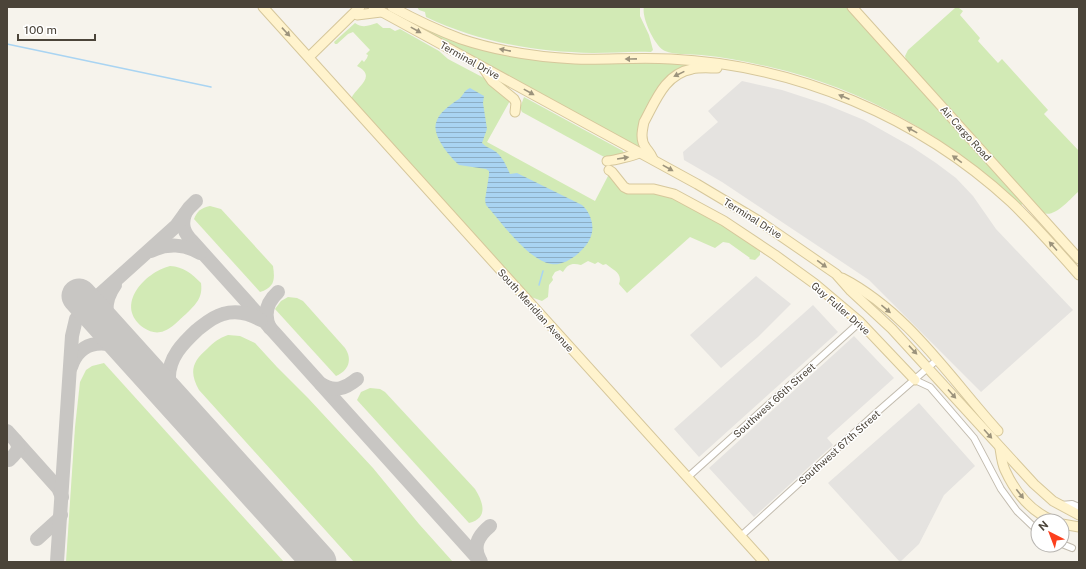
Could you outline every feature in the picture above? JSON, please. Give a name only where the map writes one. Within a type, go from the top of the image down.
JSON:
[{"type":"main road","name":"South Meridian Avenue","points":[[263,7],[764,562]]},
{"type":"main road","points":[[348,7],[355,13],[381,12]]},
{"type":"main road","points":[[309,57],[337,31],[340,26],[355,13],[366,7]]},
{"type":"main road","name":"Terminal Drive","points":[[372,7],[721,198],[754,218],[836,274],[851,291],[892,329],[928,368],[979,417],[1000,447],[1044,494],[1060,505],[1079,515]]},
{"type":"main road","name":"Terminal Drive","points":[[392,7],[462,39],[520,53],[575,59],[670,59],[745,68],[802,81],[842,96],[920,135],[958,160],[997,190],[1033,224],[1079,275]]},
{"type":"main road","name":"Air Cargo Road","points":[[852,7],[1079,259]]},
{"type":"main road","points":[[482,66],[492,81],[514,99],[516,102],[514,112]]},
{"type":"main road","points":[[653,160],[651,153],[644,144],[642,128],[663,87],[673,77],[693,68],[745,68]]},
{"type":"main road","points":[[606,160],[632,156],[639,152]]},
{"type":"main road","name":"Guy Fuller Drive","points":[[609,170],[624,187],[628,189],[654,189],[674,194],[724,221],[781,259],[815,284],[860,322],[915,380]]},
{"type":"main road","points":[[836,274],[856,285],[878,301],[908,328],[957,381],[973,403],[979,417],[998,431]]},
{"type":"main road","points":[[1000,447],[1004,468],[1016,488],[1038,513]]},
{"type":"street","name":"Southwest 66th Street","points":[[688,477],[860,322]]},
{"type":"street","name":"Southwest 67th Street","points":[[741,536],[876,413],[938,359]]},
{"type":"street","name":"Guy Fuller Drive","points":[[915,380],[930,387],[974,438],[1001,489],[1017,511],[1030,523]]},
{"type":"street","points":[[1060,505],[1072,504],[1079,507]]},
{"type":"green space","points":[[417,7],[640,7],[640,16],[649,35],[653,50],[651,52],[593,53],[529,48],[487,39],[446,26],[426,17],[425,12],[419,10]]},
{"type":"green space","points":[[644,7],[847,7],[1024,203],[1021,205],[965,158],[935,138],[904,119],[839,88],[805,76],[761,65],[718,57],[678,54],[665,51],[653,38],[645,18]]},
{"type":"green space","points":[[955,8],[959,8],[963,11],[960,15],[980,38],[978,41],[998,63],[1002,59],[1048,110],[1044,114],[1079,151],[1079,191],[1062,207],[1052,213],[1043,213],[907,64],[905,56],[908,50]]},
{"type":"green space","points":[[355,23],[364,26],[377,23],[383,28],[390,28],[395,31],[400,29],[439,51],[448,59],[484,78],[511,99],[487,142],[595,201],[608,176],[608,173],[621,188],[664,194],[712,218],[760,250],[760,255],[755,260],[749,259],[750,258],[729,243],[723,242],[715,248],[690,237],[627,293],[619,284],[620,277],[614,270],[606,264],[603,265],[598,262],[595,264],[588,261],[581,265],[570,265],[563,272],[560,270],[555,272],[552,277],[553,280],[549,285],[548,297],[542,301],[531,297],[351,99],[366,78],[366,74],[363,70],[357,66],[362,60],[364,62],[368,55],[366,54],[370,50],[353,32],[348,34],[337,44],[334,42]]},
{"type":"green space","points":[[417,25],[422,25],[491,50],[692,65],[670,75],[658,88],[639,123],[640,149],[415,27]]},
{"type":"green space","points":[[524,97],[623,151],[624,154],[606,158],[522,112],[520,108]]},
{"type":"green space","points":[[210,206],[221,209],[273,266],[274,279],[269,288],[260,292],[194,219],[200,210]]},
{"type":"green space","points":[[170,266],[187,271],[201,283],[200,297],[193,307],[170,328],[161,332],[151,331],[144,328],[135,319],[131,310],[132,300],[136,291],[143,282],[160,269]]},
{"type":"green space","points":[[288,297],[297,298],[303,301],[345,348],[349,361],[344,371],[340,374],[336,376],[275,309],[281,301]]},
{"type":"green space","points":[[228,335],[240,336],[255,343],[373,468],[419,524],[453,562],[354,562],[199,390],[193,373],[195,363],[212,344]]},
{"type":"green space","points":[[104,363],[284,562],[66,562],[75,427],[80,382],[86,370],[92,366]]},
{"type":"green space","points":[[370,388],[380,389],[385,392],[475,489],[482,504],[482,513],[480,517],[469,523],[357,400],[361,392]]},
{"type":"shaded area","points":[[742,81],[782,90],[825,104],[864,120],[912,147],[936,163],[956,178],[973,196],[996,229],[1073,310],[981,392],[869,280],[722,182],[684,160],[683,152],[718,122],[708,111]]},
{"type":"shaded area","points":[[756,276],[791,304],[758,337],[721,368],[690,335]]},
{"type":"shaded area","points":[[813,305],[838,332],[699,457],[674,429]]},
{"type":"shaded area","points":[[854,336],[894,378],[827,438],[833,445],[754,517],[709,468]]},
{"type":"shaded area","points":[[919,403],[975,466],[944,495],[919,544],[900,562],[828,483]]},
{"type":"water","points":[[470,88],[484,96],[483,103],[487,129],[482,143],[499,155],[510,174],[517,173],[582,205],[587,211],[592,223],[591,236],[581,251],[569,260],[563,263],[551,264],[533,256],[516,240],[486,205],[485,200],[489,171],[486,169],[459,165],[447,152],[439,140],[435,128],[437,119],[445,109],[459,99],[466,90]]},
{"type":"waterway","points":[[7,44],[211,87]]},
{"type":"waterway","points":[[539,285],[543,271]]},
{"type":"taxiway","points":[[57,562],[72,336],[76,319],[87,306],[176,226],[196,201]]},
{"type":"taxiway","points":[[185,214],[183,225],[189,238],[481,562]]},
{"type":"taxiway","points":[[151,251],[163,247],[182,246],[200,253]]},
{"type":"taxiway","points":[[115,285],[108,298],[106,312],[109,325],[116,338]]},
{"type":"taxiway","points":[[270,328],[267,318],[267,308],[271,300],[278,292]]},
{"type":"taxiway","points":[[192,421],[178,402],[170,385],[169,371],[177,352],[197,330],[219,315],[238,312],[261,320]]},
{"type":"taxiway","points":[[71,367],[76,357],[82,350],[96,344],[114,345],[131,353]]},
{"type":"taxiway","points":[[321,384],[326,387],[336,389],[349,385],[357,379]]},
{"type":"taxiway","points":[[7,431],[58,488],[62,497]]},
{"type":"taxiway","points":[[9,460],[18,449],[16,441]]},
{"type":"taxiway","points":[[37,539],[58,520],[61,515]]},
{"type":"taxiway","points":[[480,560],[477,550],[478,541],[490,526]]},
{"type":"runway","points":[[79,296],[319,562]]}]
